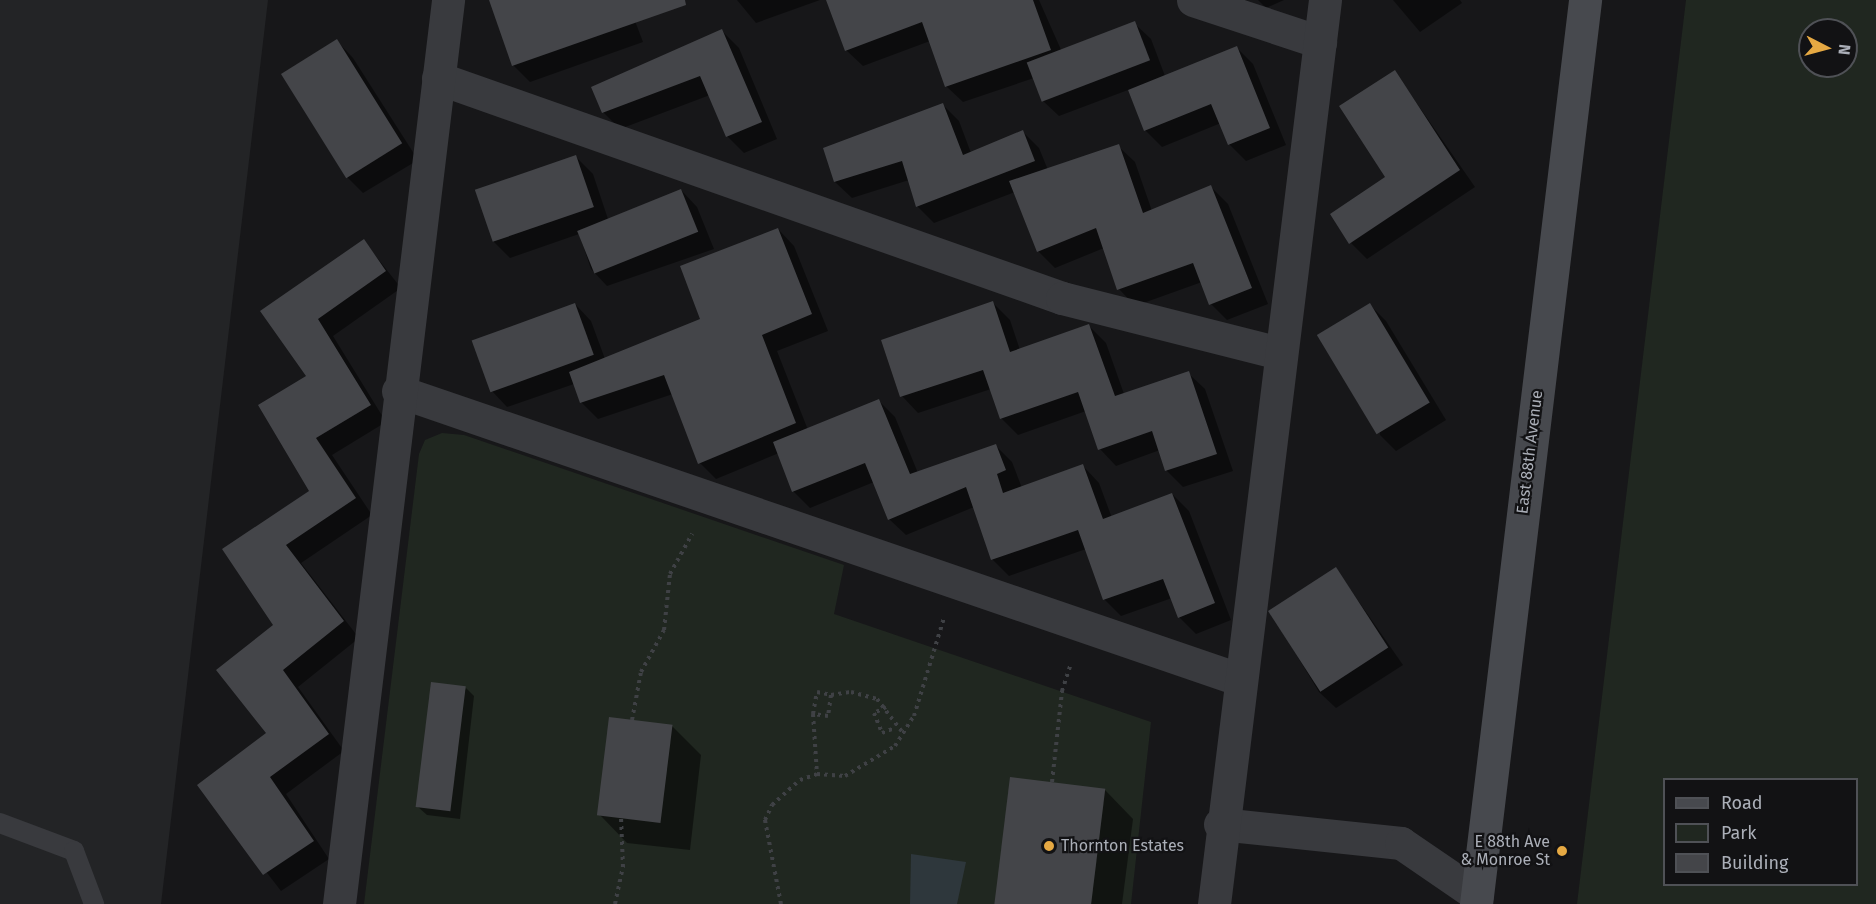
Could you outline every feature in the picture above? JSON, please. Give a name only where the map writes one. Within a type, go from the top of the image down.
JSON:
[{"type":"main road","name":"East 88th Avenue","points":[[1468,901],[1585,0]]},
{"type":"street","points":[[339,904],[398,391],[448,0]]},
{"type":"street","points":[[1193,0],[1320,42]]},
{"type":"street","points":[[1214,904],[1220,824],[1325,0]]},
{"type":"street","points":[[438,78],[1062,298],[1280,353]]},
{"type":"street","points":[[398,391],[1238,679]]},
{"type":"street","points":[[1220,824],[1401,843],[1468,901]]},
{"type":"lane","points":[[0,823],[74,851],[94,904]]},
{"type":"path","points":[[632,720],[641,672],[664,630],[670,574],[707,497]]},
{"type":"path","points":[[781,904],[765,820],[784,790],[817,774],[844,777],[860,770],[895,746],[914,716],[956,582]]},
{"type":"path","points":[[1052,782],[1062,691],[1084,626]]},
{"type":"path","points":[[817,774],[813,714],[817,692],[831,695],[863,694],[886,707],[895,728],[903,733]]},
{"type":"path","points":[[813,714],[828,716],[831,695]]},
{"type":"path","points":[[886,707],[874,713],[882,733],[895,728]]},
{"type":"path","points":[[615,904],[623,867],[621,818]]},
{"type":"shaded area","points":[[0,0],[268,0],[161,904],[0,904]]},
{"type":"shaded area","points":[[911,854],[966,862],[957,904],[910,904]]},
{"type":"green space","points":[[1686,0],[1876,0],[1876,904],[1577,904]]},
{"type":"green space","points":[[442,433],[464,435],[844,565],[834,614],[1151,722],[1131,904],[364,904],[419,454],[425,440]]},
{"type":"building","points":[[489,0],[685,0],[686,5],[512,66]]},
{"type":"building","points":[[826,0],[1033,0],[1051,50],[945,87],[922,22],[845,51]]},
{"type":"building","points":[[1135,21],[1150,60],[1042,102],[1027,63]]},
{"type":"building","points":[[722,29],[762,122],[726,137],[700,76],[602,113],[591,87]]},
{"type":"building","points":[[337,39],[402,143],[346,178],[281,74]]},
{"type":"building","points":[[1237,46],[1270,128],[1228,145],[1211,104],[1144,131],[1128,90]]},
{"type":"building","points":[[1395,70],[1460,170],[1349,244],[1330,214],[1385,177],[1339,106]]},
{"type":"building","points":[[943,103],[963,155],[1023,130],[1035,161],[916,207],[902,161],[834,182],[823,148]]},
{"type":"building","points":[[1119,144],[1143,213],[1211,185],[1252,288],[1209,305],[1193,263],[1117,290],[1096,228],[1037,252],[1009,181]]},
{"type":"building","points":[[576,155],[594,207],[493,242],[475,190]]},
{"type":"building","points":[[681,189],[698,232],[594,274],[577,231]]},
{"type":"building","points":[[778,228],[812,314],[762,335],[796,423],[698,464],[664,375],[580,403],[569,372],[700,319],[680,266]]},
{"type":"building","points":[[364,239],[386,271],[318,319],[371,405],[316,438],[356,498],[286,545],[344,621],[283,670],[329,734],[270,777],[314,841],[263,875],[197,785],[266,733],[216,670],[273,625],[222,549],[309,491],[258,405],[306,376],[260,311]]},
{"type":"building","points":[[993,301],[1010,352],[1089,324],[1115,396],[1189,371],[1217,454],[1165,471],[1152,431],[1098,450],[1078,392],[1000,419],[983,370],[900,397],[881,340]]},
{"type":"building","points":[[575,303],[594,355],[490,392],[472,341]]},
{"type":"building","points":[[1370,303],[1430,402],[1377,434],[1317,335]]},
{"type":"building","points":[[879,399],[910,474],[996,444],[1006,470],[997,474],[1003,493],[1083,464],[1103,519],[1172,493],[1215,603],[1178,618],[1163,579],[1103,600],[1078,530],[991,560],[966,487],[888,520],[865,463],[792,492],[773,442]]},
{"type":"building","points":[[1336,567],[1388,648],[1320,692],[1268,611]]},
{"type":"building","points":[[431,682],[466,686],[450,811],[416,807]]},
{"type":"building","points":[[609,717],[673,725],[660,823],[597,815]]},
{"type":"building","name":"Thornton Estates","points":[[1010,777],[1105,789],[1091,904],[994,904]]},
{"type":"place","name":"Thornton Estates","points":[[1049,846]]},
{"type":"place","name":"E 88th Ave & Monroe St","points":[[1562,851]]}]
